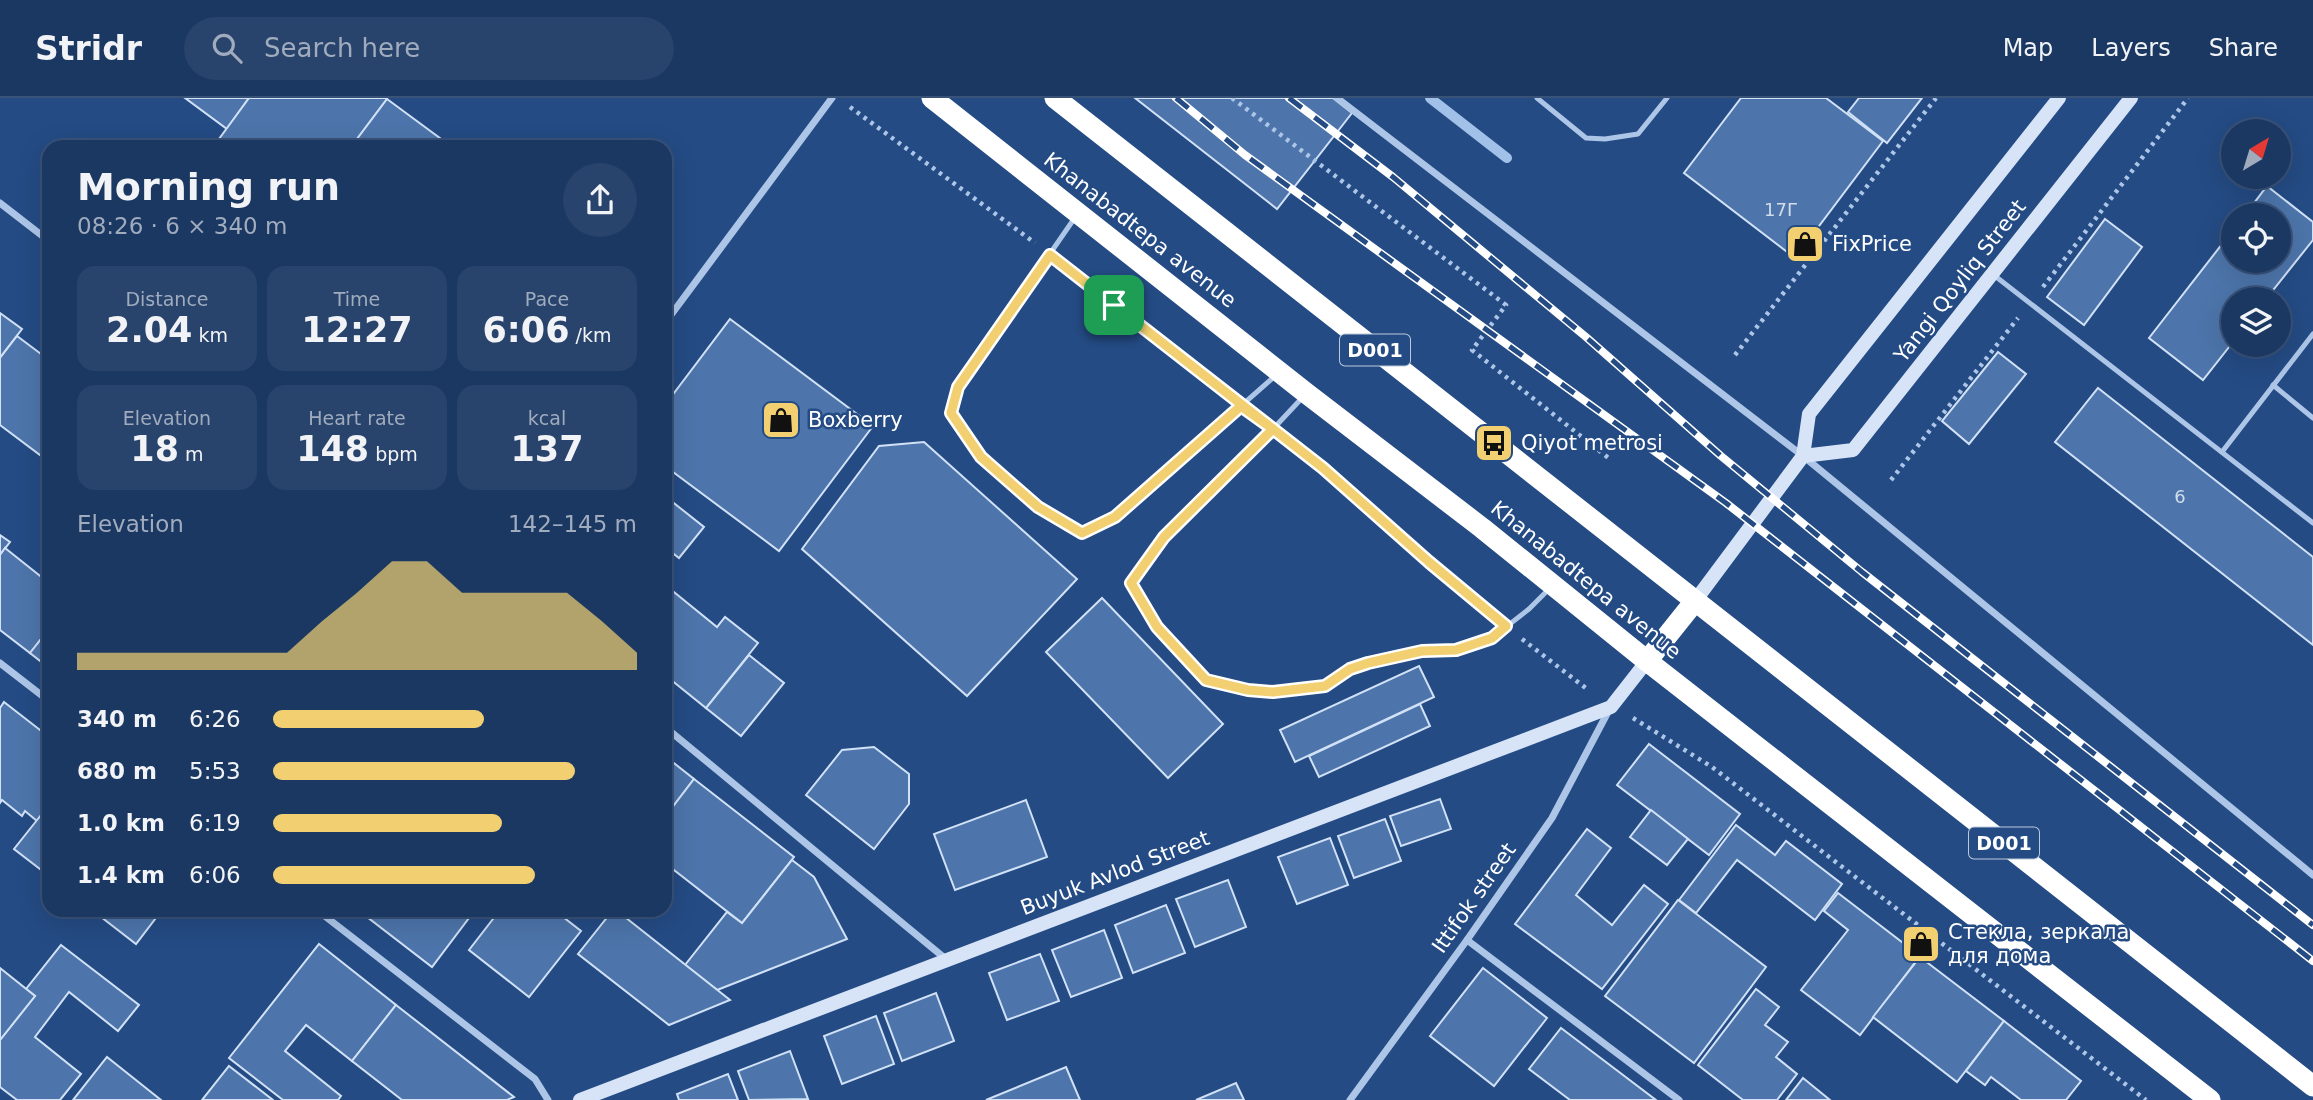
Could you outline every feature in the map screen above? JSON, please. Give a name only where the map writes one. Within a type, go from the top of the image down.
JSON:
[{"type":"highway","name":"Khanabadtepa avenue","points":[[932,98],[2210,1100]]},
{"type":"highway","name":"D001","points":[[1055,98],[2313,1086]]},
{"type":"highway","points":[[1647,661],[1695,601]]},
{"type":"street","points":[[672,314],[832,98]]},
{"type":"street","points":[[1337,98],[1803,456],[2313,875]]},
{"type":"street","points":[[1695,601],[1803,456],[1810,414],[2059,98]]},
{"type":"street","name":"Yangi Qoyliq Street","points":[[1803,456],[1853,450],[2131,98]]},
{"type":"street","points":[[0,203],[42,236]]},
{"type":"street","points":[[1611,707],[1647,661]]},
{"type":"street","points":[[0,663],[42,696]]},
{"type":"street","name":"Ittifok street","points":[[1350,1100],[1552,818],[1611,707]]},
{"type":"street","name":"Buyuk Avlod Street","points":[[580,1100],[1611,707]]},
{"type":"street","points":[[672,733],[947,960]]},
{"type":"street","points":[[326,917],[535,1079],[548,1100]]},
{"type":"street","points":[[1467,940],[1679,1100]]},
{"type":"lane","points":[[1537,98],[1586,138],[1605,139],[1638,134],[1667,98]]},
{"type":"lane","points":[[1078,214],[958,387],[951,413],[981,457],[1038,507],[1082,533],[1115,517],[1280,372]]},
{"type":"lane","points":[[1992,274],[2313,523]]},
{"type":"lane","points":[[2222,452],[2313,334]]},
{"type":"lane","points":[[2273,385],[2313,418]]},
{"type":"lane","points":[[1306,393],[1164,537],[1131,583],[1157,627],[1206,680],[1248,690],[1273,692],[1325,686],[1350,669],[1368,663],[1422,651],[1456,650],[1492,638],[1529,609],[1552,586]]},
{"type":"path","points":[[1232,98],[1506,306],[1472,350],[1611,460]]},
{"type":"path","points":[[1735,355],[1936,98]]},
{"type":"path","points":[[849,106],[1050,255],[1241,406]]},
{"type":"path","points":[[1273,429],[1323,468],[1506,626],[1611,707],[1712,767],[2146,1100]]},
{"type":"building","points":[[185,98],[249,98],[227,129]]},
{"type":"building","points":[[249,98],[387,99],[356,140],[219,139]]},
{"type":"building","points":[[1135,98],[1333,98],[1352,113],[1277,209]]},
{"type":"building","points":[[1741,98],[1826,98],[1883,141],[1795,258],[1684,173]]},
{"type":"building","points":[[1859,98],[1922,98],[1887,143],[1848,112]]},
{"type":"building","points":[[387,99],[443,140],[356,140]]},
{"type":"building","points":[[2265,189],[2271,189],[2289,203],[2254,203]]},
{"type":"building","points":[[2291,205],[2313,222],[2313,240],[2291,268]]},
{"type":"building","points":[[2105,219],[2142,247],[2084,325],[2047,297]]},
{"type":"building","points":[[2221,245],[2221,273],[2287,273],[2276,287],[2221,287],[2221,357],[2203,380],[2149,338]]},
{"type":"building","points":[[0,313],[22,329],[0,358]]},
{"type":"building","points":[[730,319],[873,426],[779,551],[672,471],[672,396]]},
{"type":"building","points":[[17,336],[42,355],[42,456],[0,425],[0,358]]},
{"type":"building","points":[[1998,352],[2026,374],[1969,444],[1942,421]]},
{"type":"building","points":[[2098,388],[2313,557],[2313,645],[2055,442]]},
{"type":"building","points":[[924,442],[1077,579],[967,696],[802,549],[879,446]]},
{"type":"building","points":[[672,502],[704,527],[679,558],[672,552]]},
{"type":"building","points":[[0,535],[10,542],[0,555]]},
{"type":"building","points":[[5,548],[42,577],[42,638],[30,653],[0,630],[0,555]]},
{"type":"building","points":[[672,590],[717,627],[725,617],[758,643],[706,708],[672,681]]},
{"type":"building","points":[[1102,598],[1223,724],[1168,778],[1046,652]]},
{"type":"building","points":[[42,638],[42,662],[30,653]]},
{"type":"building","points":[[749,655],[784,683],[741,736],[706,708]]},
{"type":"building","points":[[1419,666],[1434,697],[1295,762],[1280,730]]},
{"type":"building","points":[[4,702],[42,732],[42,814],[37,821],[25,811],[22,816],[2,800],[0,803],[0,708]]},
{"type":"building","points":[[1420,704],[1430,726],[1319,777],[1309,756]]},
{"type":"building","points":[[1649,744],[1740,814],[1709,855],[1617,785]]},
{"type":"building","points":[[874,747],[909,774],[909,804],[874,849],[806,795],[842,750]]},
{"type":"building","points":[[672,762],[694,779],[672,808]]},
{"type":"building","points":[[694,779],[794,857],[742,923],[672,868],[672,808]]},
{"type":"building","points":[[1440,799],[1451,829],[1401,846],[1390,816]]},
{"type":"building","points":[[1026,800],[1047,857],[955,890],[934,834]]},
{"type":"building","points":[[1651,810],[1688,839],[1667,865],[1630,837]]},
{"type":"building","points":[[42,814],[42,871],[14,849]]},
{"type":"building","points":[[1385,819],[1401,861],[1354,878],[1338,836]]},
{"type":"building","points":[[1736,825],[1775,855],[1786,841],[1842,884],[1815,920],[1737,860],[1696,913],[1679,900]]},
{"type":"building","points":[[1587,829],[1611,848],[1576,895],[1612,925],[1644,885],[1668,904],[1602,989],[1515,924]]},
{"type":"building","points":[[1330,838],[1348,885],[1297,904],[1278,857]]},
{"type":"building","points":[[792,860],[814,877],[847,939],[717,990],[685,965],[727,912],[742,923]]},
{"type":"building","points":[[1228,880],[1246,927],[1195,947],[1176,899]]},
{"type":"building","points":[[1838,893],[1920,956],[1860,1035],[1801,990],[1848,930],[1824,911]]},
{"type":"building","points":[[1678,900],[1766,967],[1694,1063],[1605,996]]},
{"type":"building","points":[[1166,905],[1185,953],[1133,973],[1115,925]]},
{"type":"building","points":[[101,917],[157,917],[136,944]]},
{"type":"building","points":[[367,917],[470,917],[432,967]]},
{"type":"building","points":[[495,917],[563,917],[581,931],[529,997],[469,950]]},
{"type":"building","points":[[607,917],[625,917],[730,1000],[669,1025],[578,954]]},
{"type":"building","points":[[1104,930],[1122,978],[1071,997],[1052,950]]},
{"type":"building","points":[[319,944],[396,1005],[352,1061],[306,1025],[285,1051],[341,1096],[338,1100],[283,1100],[229,1058]]},
{"type":"building","points":[[61,945],[139,1005],[118,1031],[69,992],[35,1037],[81,1074],[60,1100],[17,1100],[0,1087],[0,1040],[35,996],[26,989]]},
{"type":"building","points":[[1040,954],[1059,1001],[1007,1020],[989,973]]},
{"type":"building","points":[[1920,957],[2004,1021],[1957,1082],[1873,1017]]},
{"type":"building","points":[[0,968],[35,996],[0,1040]]},
{"type":"building","points":[[1483,968],[1547,1018],[1494,1086],[1430,1036]]},
{"type":"building","points":[[1756,989],[1779,1007],[1765,1025],[1788,1042],[1776,1057],[1797,1074],[1777,1100],[1743,1100],[1698,1065]]},
{"type":"building","points":[[936,993],[954,1041],[902,1061],[884,1013]]},
{"type":"building","points":[[396,1005],[514,1097],[507,1100],[402,1100],[352,1061]]},
{"type":"building","points":[[876,1016],[894,1064],[842,1084],[824,1036]]},
{"type":"building","points":[[2004,1021],[2081,1081],[2066,1100],[2021,1100],[1991,1077],[1985,1085],[1966,1071]]},
{"type":"building","points":[[1561,1028],[1656,1100],[1570,1100],[1529,1069]]},
{"type":"building","points":[[790,1051],[808,1099],[749,1100],[738,1071]]},
{"type":"building","points":[[107,1057],[161,1100],[73,1100]]},
{"type":"building","points":[[229,1066],[273,1100],[202,1100]]},
{"type":"building","points":[[1066,1067],[1080,1100],[986,1100]]},
{"type":"building","points":[[728,1074],[738,1100],[679,1100],[677,1094]]},
{"type":"building","points":[[1803,1078],[1830,1100],[1786,1100]]},
{"type":"building","points":[[1236,1083],[1244,1100],[1196,1100]]},
{"type":"waterway","points":[[1430,98],[1507,158]]},
{"type":"railway","points":[[1176,98],[1245,155],[1726,503],[2313,961]]},
{"type":"railway","points":[[1289,98],[1393,177],[1586,337],[1721,456],[1862,572],[2313,925]]},
{"type":"place","name":"FixPrice","points":[[1805,244]]},
{"type":"place","name":"Boxberry","points":[[781,420]]},
{"type":"place","name":"Qiyot metrosi","points":[[1494,443]]},
{"type":"place","name":"Стекла, зеркала для дома","points":[[1921,944]]},
{"type":"route","points":[[1114,305],[1050,255],[958,387],[951,413],[981,457],[1038,507],[1082,533],[1115,517],[1241,406],[1273,429],[1164,537],[1131,583],[1157,627],[1206,680],[1248,690],[1273,692],[1325,686],[1350,669],[1368,663],[1422,651],[1456,650],[1492,638],[1506,626],[1323,468],[1273,429],[1241,406],[1114,305]]}]
